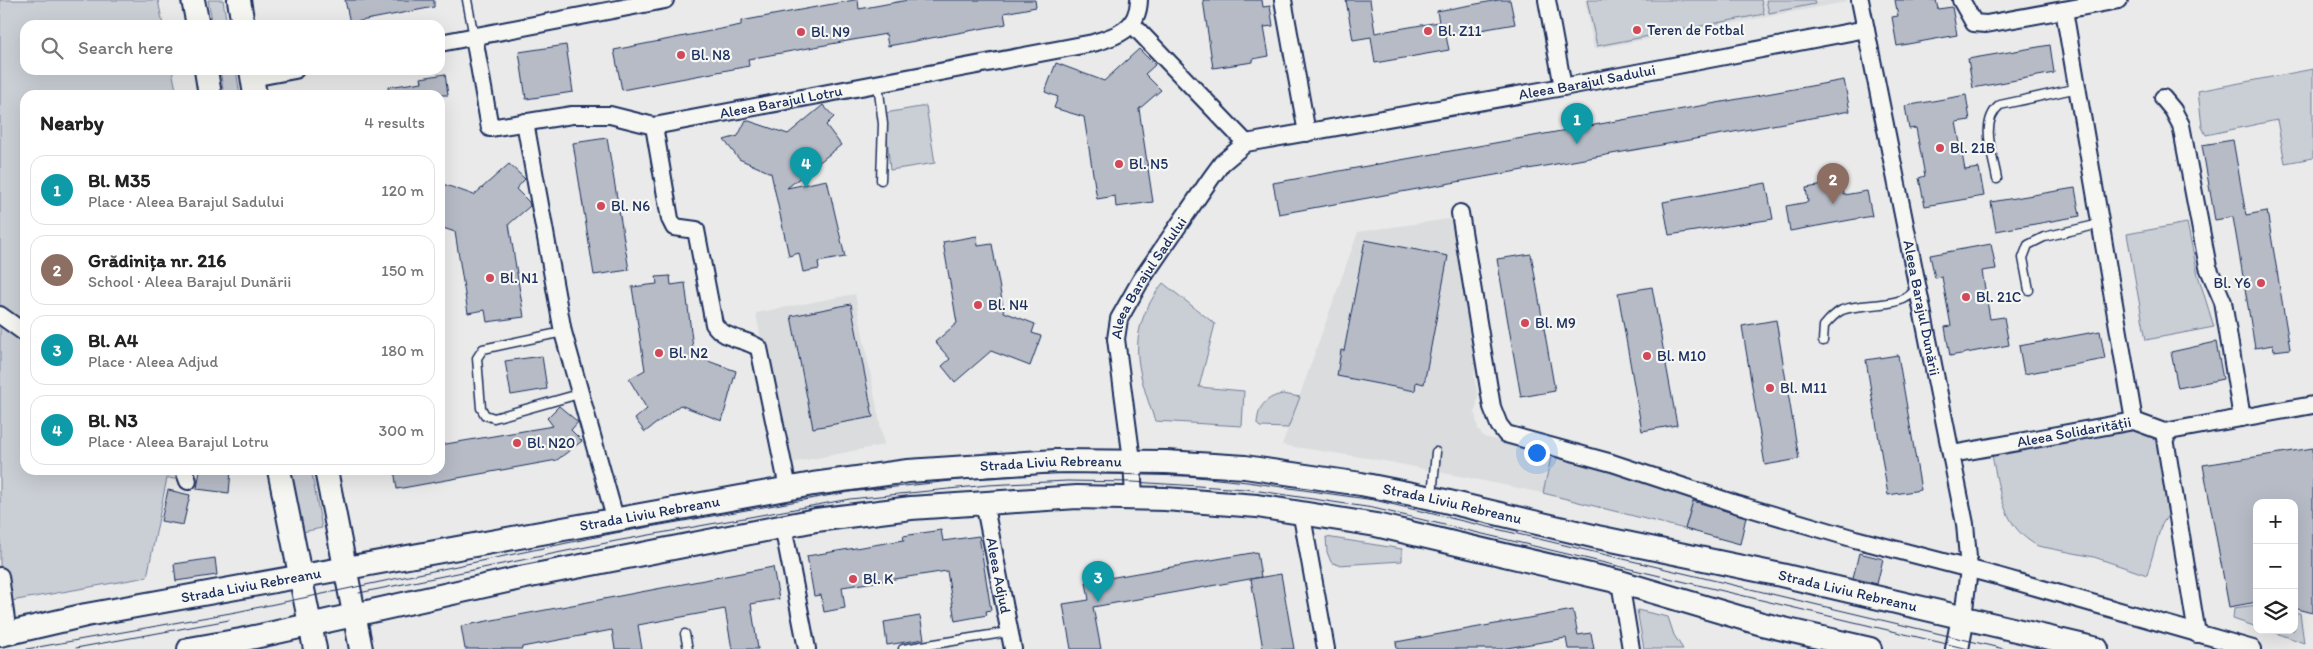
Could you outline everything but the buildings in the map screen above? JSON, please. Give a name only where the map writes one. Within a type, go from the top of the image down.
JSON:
[{"type":"street","points":[[193,0],[197,20]]},
{"type":"street","points":[[239,0],[242,20]]},
{"type":"street","points":[[445,42],[610,5],[666,0]]},
{"type":"street","points":[[1139,0],[1138,12],[1132,24],[1246,144]]},
{"type":"street","points":[[1283,0],[1307,133]]},
{"type":"street","points":[[1547,0],[1563,87]]},
{"type":"street","name":"Aleea Barajul Dunării","points":[[1860,0],[1965,524],[1969,569],[1963,618]]},
{"type":"street","points":[[1961,0],[1974,23],[1986,24],[2119,0]]},
{"type":"street","points":[[2064,10],[2134,421]]},
{"type":"street","name":"Aleea Barajul Lotru","points":[[474,37],[490,128],[572,115],[610,115],[654,126],[1094,43],[1115,36],[1132,24]]},
{"type":"street","name":"Aleea Barajul Sadului","points":[[1134,498],[1132,460],[1116,339],[1119,318],[1141,280],[1211,178],[1222,163],[1246,144],[1563,87],[1866,29]]},
{"type":"street","points":[[207,75],[209,90]]},
{"type":"street","points":[[253,81],[276,75]]},
{"type":"street","points":[[2163,98],[2173,110],[2181,125],[2208,267],[2223,302],[2242,418]]},
{"type":"street","points":[[525,122],[563,332],[614,518]]},
{"type":"street","points":[[654,126],[670,219],[674,226],[696,230],[714,324],[718,331],[726,336],[752,343],[759,348],[788,488]]},
{"type":"street","points":[[1460,213],[1492,407],[1499,426],[1506,434],[1612,463],[1736,504],[1846,536],[2253,649]]},
{"type":"street","points":[[0,315],[20,329]]},
{"type":"street","points":[[2197,634],[2164,432],[2242,418],[2312,409]]},
{"type":"street","name":"Aleea Solidarității","points":[[1952,454],[2134,421],[2164,432]]},
{"type":"street","name":"Strada Liviu Rebreanu","points":[[4,634],[63,620],[614,518],[788,488],[885,474],[987,464],[1132,460],[1245,467],[1352,483],[1432,498],[2097,649]]},
{"type":"street","points":[[280,475],[315,649]]},
{"type":"street","points":[[327,475],[361,649]]},
{"type":"street","points":[[189,649],[525,577],[783,526],[878,512],[984,502],[1077,497],[1208,501],[1300,511],[1461,543],[1620,582],[1762,624],[1870,649]]},
{"type":"street","name":"Aleea Adjud","points":[[984,502],[1013,649]]},
{"type":"street","points":[[1300,511],[1326,649]]},
{"type":"street","points":[[783,526],[806,649]]},
{"type":"street","points":[[0,576],[4,634]]},
{"type":"street","points":[[1620,582],[1631,649]]},
{"type":"street","points":[[1957,649],[1963,618]]},
{"type":"lane","points":[[467,0],[474,37]]},
{"type":"lane","points":[[878,84],[883,124],[881,180]]},
{"type":"lane","points":[[1997,179],[1988,120],[1993,110],[2000,105],[2078,88]]},
{"type":"lane","points":[[2029,290],[2023,258],[2028,245],[2044,237],[2100,224]]},
{"type":"lane","points":[[1823,341],[1824,326],[1842,310],[1898,301],[1912,295],[1917,285]]},
{"type":"lane","points":[[563,332],[483,349],[476,358],[481,408],[485,415],[494,418],[579,394]]},
{"type":"lane","points":[[1432,498],[1436,452]]},
{"type":"lane","points":[[903,649],[1009,632]]},
{"type":"lane","points":[[685,634],[688,649]]},
{"type":"shaded area","points":[[0,0],[158,0],[162,20],[20,20],[20,75],[173,75],[176,90],[20,90],[20,475],[192,475],[188,481],[167,478],[147,577],[0,603]]},
{"type":"shaded area","points":[[208,0],[223,0],[226,20],[212,20]]},
{"type":"shaded area","name":"Teren de Fotbal","points":[[1585,0],[1846,0],[1846,2],[1594,49]]},
{"type":"shaded area","name":"Teren de Fotbal","points":[[1587,0],[1761,0],[1764,14],[1597,46]]},
{"type":"shaded area","points":[[1766,0],[1814,0],[1815,4],[1769,13]]},
{"type":"shaded area","points":[[2313,69],[2313,158],[2285,163],[2277,120],[2206,135],[2202,127],[2198,91]]},
{"type":"shaded area","points":[[221,75],[237,75],[239,90],[223,90]]},
{"type":"shaded area","points":[[926,106],[935,163],[890,170],[885,113]]},
{"type":"shaded area","points":[[1453,220],[1477,359],[1474,377],[1478,396],[1475,413],[1478,429],[1484,437],[1552,453],[1543,493],[1380,460],[1282,445],[1358,232]]},
{"type":"shaded area","points":[[2187,223],[2198,275],[2214,327],[2146,340],[2127,234]]},
{"type":"shaded area","points":[[1163,283],[1215,324],[1199,387],[1244,391],[1242,426],[1155,421],[1143,383],[1138,350],[1143,318]]},
{"type":"shaded area","points":[[855,294],[884,445],[785,464],[756,313]]},
{"type":"shaded area","points":[[1283,394],[1300,397],[1288,428],[1260,427],[1257,424],[1261,407],[1272,397]]},
{"type":"shaded area","points":[[2131,428],[2159,434],[2173,514],[2168,515],[2161,526],[2147,575],[2094,557],[2038,546],[2017,529],[2010,519],[2000,494],[1992,455]]},
{"type":"shaded area","points":[[1552,453],[1696,492],[1685,529],[1543,493]]},
{"type":"shaded area","points":[[291,475],[312,475],[322,528],[302,532]]},
{"type":"shaded area","points":[[1326,537],[1402,549],[1402,561],[1338,565],[1331,562],[1327,552]]},
{"type":"shaded area","points":[[2253,606],[2253,626],[2233,619],[2234,608]]},
{"type":"shaded area","points":[[1637,610],[1668,617],[1674,635],[1683,649],[1644,649]]},
{"type":"shaded area","points":[[2298,613],[2300,613],[2304,643],[2279,634],[2298,634]]},
{"type":"tram line","points":[[27,649],[236,612],[615,533],[849,492],[988,477],[1067,473],[1187,476],[1247,482],[1374,500],[2004,649]]},
{"type":"tram line","points":[[359,593],[616,541],[850,499],[988,485],[1067,481],[1133,482],[1246,489],[1373,508],[1968,649]]},
{"type":"tram line","points":[[76,648],[229,620]]},
{"type":"place","name":"Teren de Fotbal","points":[[1637,30]]},
{"type":"place","name":"Bl. Z11","points":[[1428,31]]},
{"type":"place","name":"Bl. N9","points":[[801,32]]},
{"type":"place","name":"Bl. N8","points":[[681,55]]},
{"type":"place","name":"Bl. M35","points":[[1577,144]]},
{"type":"place","name":"Bl. 21B","points":[[1940,148]]},
{"type":"place","name":"Bl. N5","points":[[1119,164]]},
{"type":"place","name":"Bl. N3","points":[[806,188]]},
{"type":"place","name":"Grădinița nr. 216","points":[[1833,204]]},
{"type":"place","name":"Bl. N6","points":[[601,206]]},
{"type":"place","name":"Bl. N1","points":[[490,278]]},
{"type":"place","name":"Bl. Y6","points":[[2261,283]]},
{"type":"place","name":"Bl. 21C","points":[[1966,297]]},
{"type":"place","name":"Bl. N4","points":[[978,305]]},
{"type":"place","name":"Bl. M9","points":[[1525,323]]},
{"type":"place","name":"Bl. N2","points":[[659,353]]},
{"type":"place","name":"Bl. M10","points":[[1647,356]]},
{"type":"place","name":"Bl. M11","points":[[1770,388]]},
{"type":"place","name":"Bl. N20","points":[[517,443]]},
{"type":"place","name":"Bl. K","points":[[853,579]]},
{"type":"place","name":"Bl. A4","points":[[1098,602]]}]
